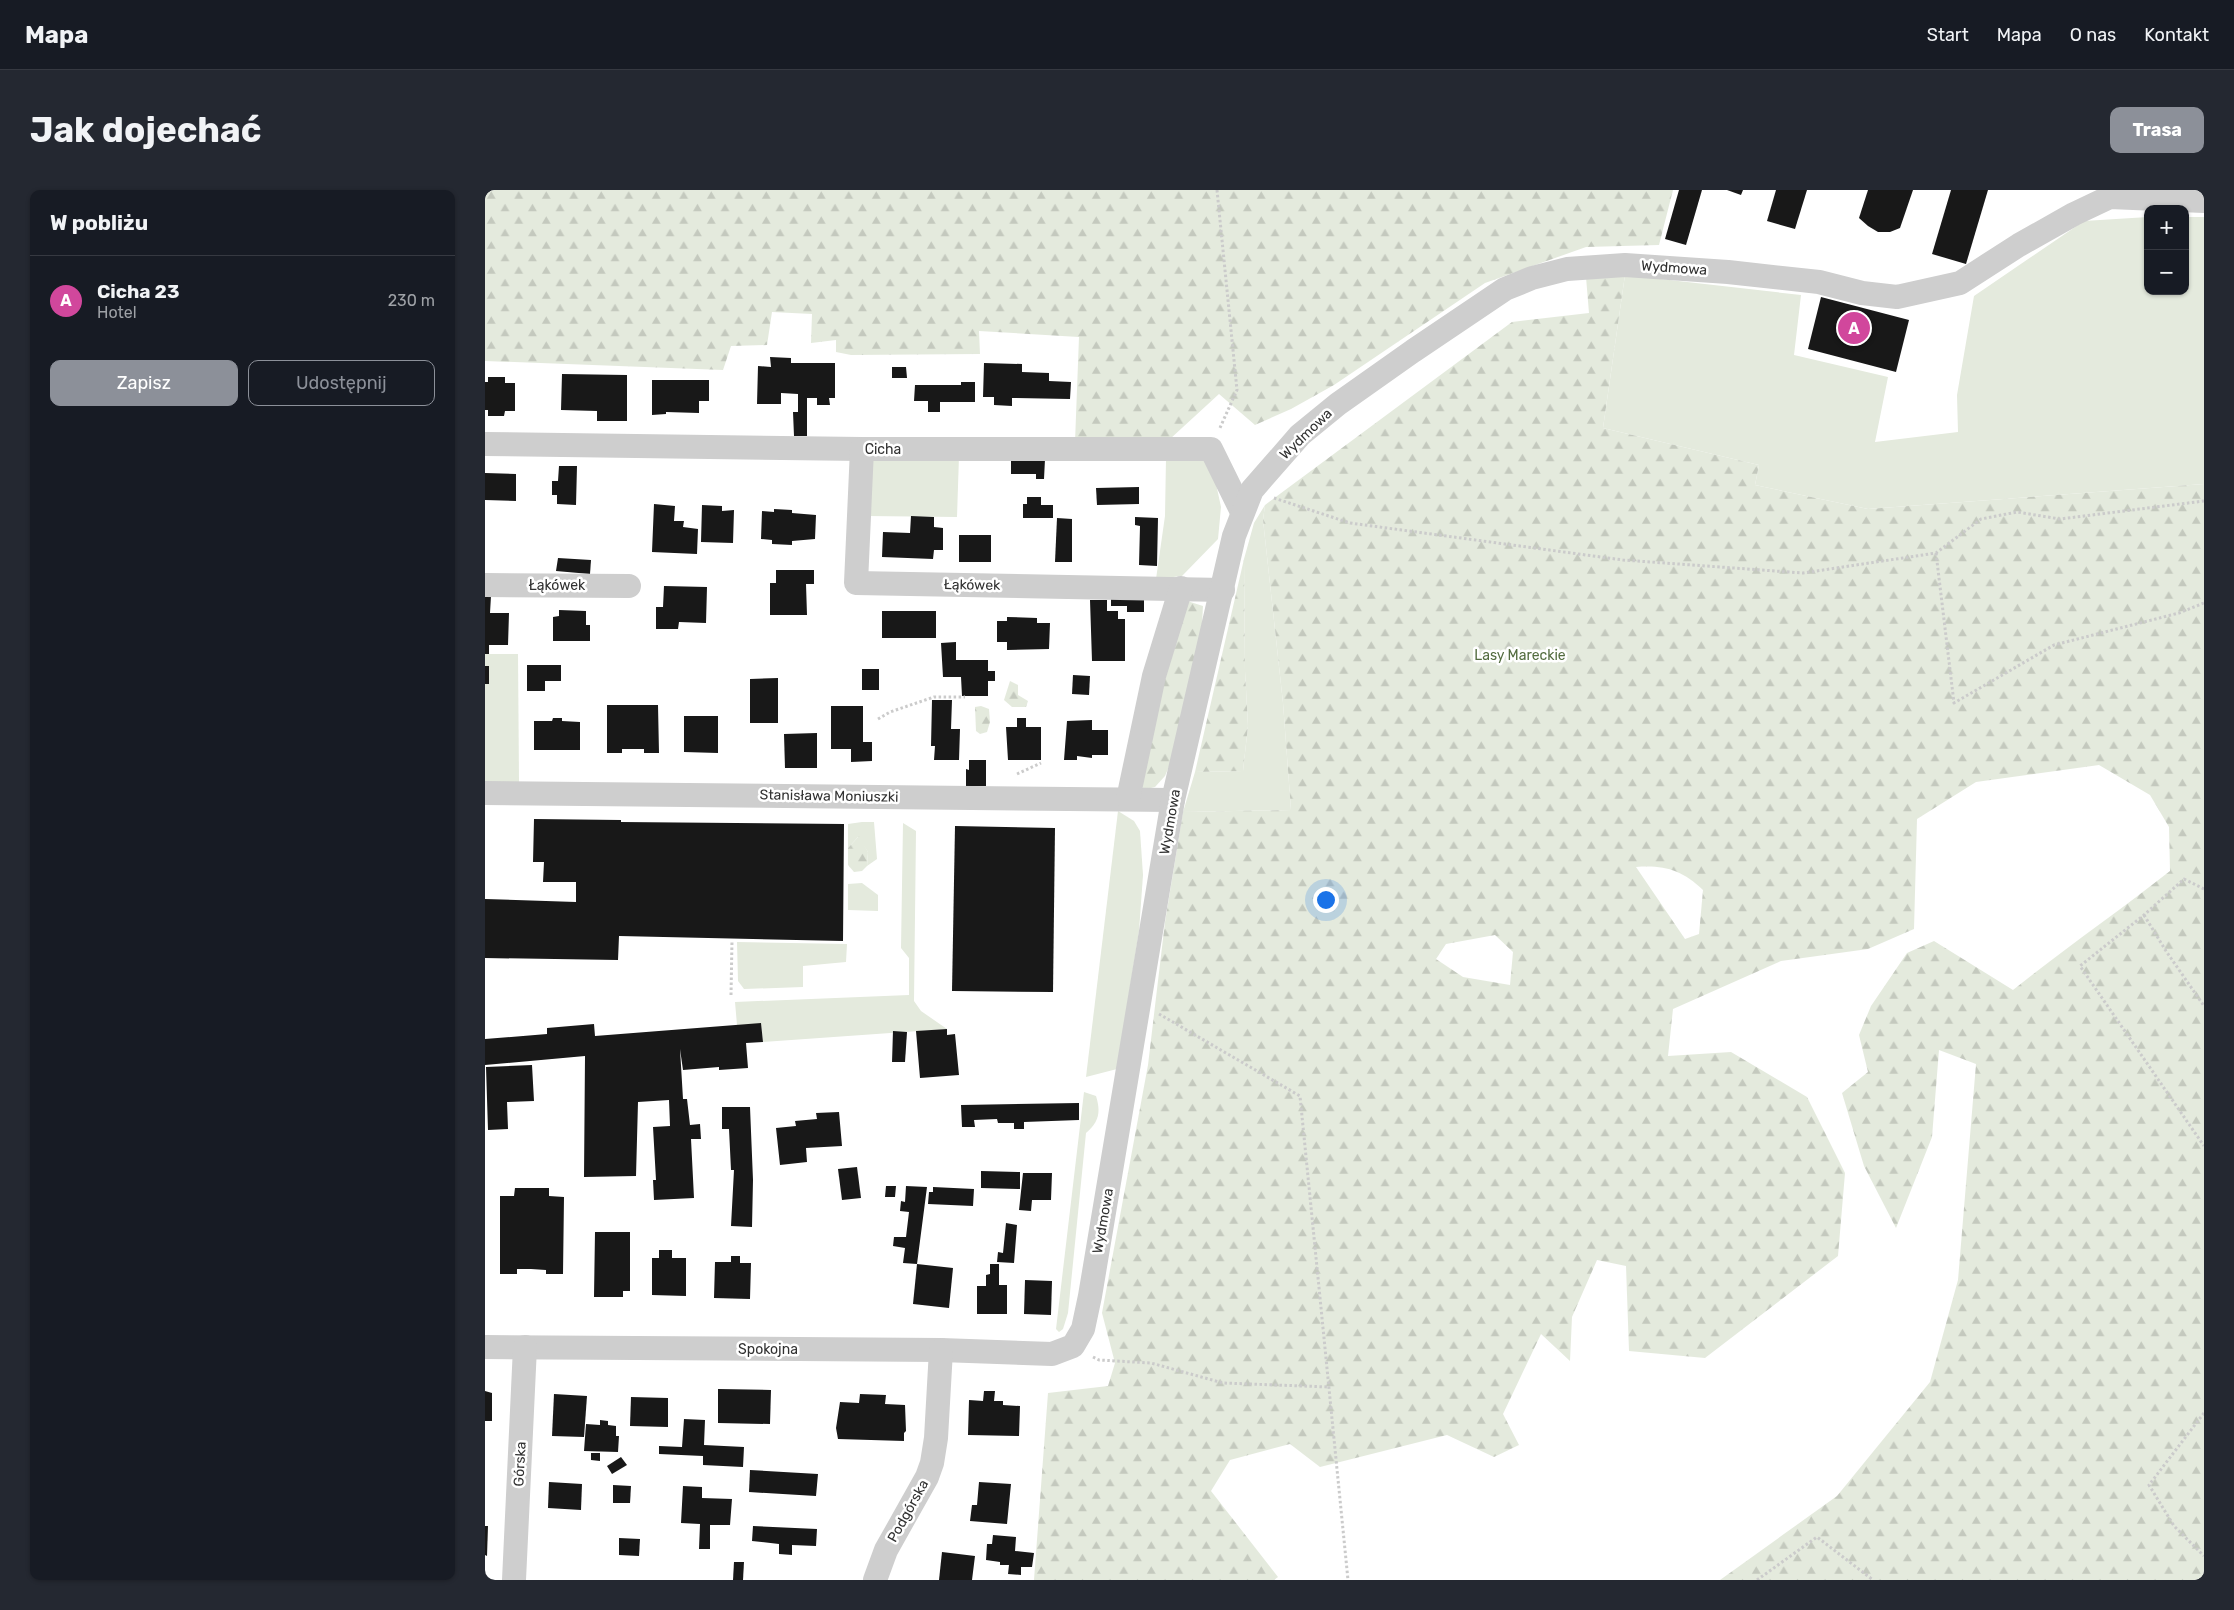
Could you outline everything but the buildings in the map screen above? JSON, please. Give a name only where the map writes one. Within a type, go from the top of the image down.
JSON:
[{"type":"street","name":"Wydmowa","points":[[1062,1350],[1083,1329],[1090,1296],[1173,800],[1234,536],[1252,490],[1300,435],[1338,404],[1505,290],[1532,278],[1567,269],[1625,265],[1728,272],[1819,282],[1862,294],[1897,297],[1960,283],[2019,245],[2110,193],[2204,201]]},
{"type":"street","name":"Cicha","points":[[485,444],[863,449],[1211,449]]},
{"type":"street","name":"Łąkówek","points":[[863,449],[856,583],[1223,590]]},
{"type":"street","points":[[1211,449],[1242,512]]},
{"type":"street","name":"Łąkówek","points":[[485,585],[629,586]]},
{"type":"street","points":[[1129,800],[1154,676],[1181,588]]},
{"type":"street","name":"Stanisława Moniuszki","points":[[485,793],[1173,800]]},
{"type":"street","name":"Spokojna","points":[[485,1347],[1062,1350]]},
{"type":"street","name":"Górska","points":[[514,1580],[525,1347]]},
{"type":"street","name":"Podgórska","points":[[875,1580],[886,1550],[927,1477],[932,1463],[936,1438],[941,1350]]},
{"type":"path","points":[[1211,449],[1237,390],[1217,190]]},
{"type":"path","points":[[1252,490],[1350,524],[1623,560],[1803,573],[1936,554],[1981,519],[2017,512],[2060,519],[2204,501]]},
{"type":"path","points":[[1936,554],[1954,703],[2054,645],[2179,614],[2204,603]]},
{"type":"path","points":[[878,720],[896,710],[933,697],[965,697]]},
{"type":"path","points":[[1011,777],[1041,763]]},
{"type":"path","points":[[2204,889],[2184,879],[2144,915],[2080,966],[2204,1146]]},
{"type":"path","points":[[2144,915],[2204,1006]]},
{"type":"path","points":[[731,995],[732,940]]},
{"type":"path","points":[[1140,1002],[1300,1096],[1348,1580]]},
{"type":"path","points":[[1062,1350],[1099,1360],[1151,1363],[1223,1383],[1329,1387]]},
{"type":"path","points":[[2204,1413],[2149,1485],[2174,1526],[2204,1556]]},
{"type":"path","points":[[1757,1580],[1817,1537],[1873,1580]]},
{"type":"green space","points":[[485,190],[1673,190],[1659,245],[1586,247],[1485,283],[1334,385],[1291,409],[1255,425],[1219,394],[1170,439],[1075,442],[1079,337],[979,331],[980,354],[851,355],[836,352],[836,340],[811,343],[812,314],[772,312],[767,345],[731,346],[723,370],[485,361]]},
{"type":"green space","points":[[2144,217],[2144,295],[2189,295],[2189,217],[2204,217],[2204,484],[1868,509],[1755,485],[1759,465],[1603,428],[1625,275],[1801,295],[1794,355],[1888,377],[1875,442],[1958,432],[1957,395],[1974,296],[2084,221]]},
{"type":"green space","name":"Lasy Mareckie","points":[[1625,275],[1603,428],[1759,465],[1755,485],[1868,509],[2204,484],[2204,1580],[1720,1580],[1837,1496],[1930,1382],[1958,1280],[1976,1064],[1939,1050],[1932,1137],[1896,1228],[1864,1166],[1842,1093],[1868,1072],[1859,1035],[1871,1006],[1907,953],[1934,941],[2013,990],[2170,871],[2169,827],[2150,795],[2099,765],[1976,782],[1917,819],[1914,929],[1868,949],[1781,961],[1673,1009],[1668,1056],[1731,1052],[1807,1097],[1845,1173],[1838,1256],[1705,1358],[1629,1351],[1626,1266],[1597,1260],[1572,1317],[1570,1361],[1541,1334],[1503,1414],[1519,1445],[1494,1457],[1447,1435],[1320,1467],[1290,1444],[1230,1460],[1211,1491],[1278,1577],[1274,1580],[1034,1580],[1048,1393],[1108,1386],[1115,1363],[1102,1313],[1148,1065],[1165,922],[1183,812],[1291,810],[1283,703],[1263,520],[1265,505],[1512,322],[1589,313],[1586,277]],"holes":[[[1636,867],[1656,867],[1673,870],[1688,878],[1703,890],[1699,934],[1685,939]],[[1495,935],[1513,952],[1510,985],[1463,977],[1436,959],[1446,944]]]},
{"type":"green space","points":[[867,456],[959,456],[957,517],[866,516]]},
{"type":"green space","points":[[1199,456],[1212,465],[1221,507],[1218,539],[1182,576],[1156,579],[1165,516],[1166,458]]},
{"type":"green space","points":[[1265,505],[1263,520],[1283,703],[1291,810],[1183,812],[1195,772],[1243,771],[1248,726],[1245,671],[1244,559],[1254,523]]},
{"type":"green space","points":[[1244,559],[1245,671],[1248,726],[1243,771],[1195,772]]},
{"type":"green space","points":[[1184,600],[1203,606],[1201,641],[1179,743],[1165,776],[1155,787],[1142,790],[1157,678]]},
{"type":"green space","points":[[485,654],[518,654],[519,782],[485,782]]},
{"type":"green space","points":[[1010,681],[1018,685],[1018,695],[1028,701],[1026,707],[1012,707],[1004,700]]},
{"type":"green space","points":[[981,706],[989,709],[990,722],[987,732],[980,734],[976,731],[975,707]]},
{"type":"green space","points":[[1118,811],[1134,821],[1140,831],[1143,875],[1139,931],[1117,1069],[1086,1077]]},
{"type":"green space","points":[[874,822],[877,859],[867,866],[868,852],[858,837],[848,848],[848,824]]},
{"type":"green space","points":[[903,823],[916,831],[914,1001],[921,1011],[947,1029],[763,1042],[761,1024],[737,1025],[735,1002],[909,995],[909,958],[901,948]]},
{"type":"green space","points":[[859,836],[868,852],[867,866],[862,871],[854,872],[848,865],[848,848]]},
{"type":"green space","points":[[862,883],[878,895],[878,911],[848,910],[848,884]]},
{"type":"green space","points":[[737,942],[847,944],[846,962],[803,966],[803,987],[744,989],[738,981]]},
{"type":"green space","points":[[1084,1092],[1096,1096],[1098,1116],[1094,1125],[1086,1133],[1068,1313],[1063,1329],[1059,1332],[1056,1329]]},
{"type":"place","name":"Cicha 23","points":[[1854,328]]}]
